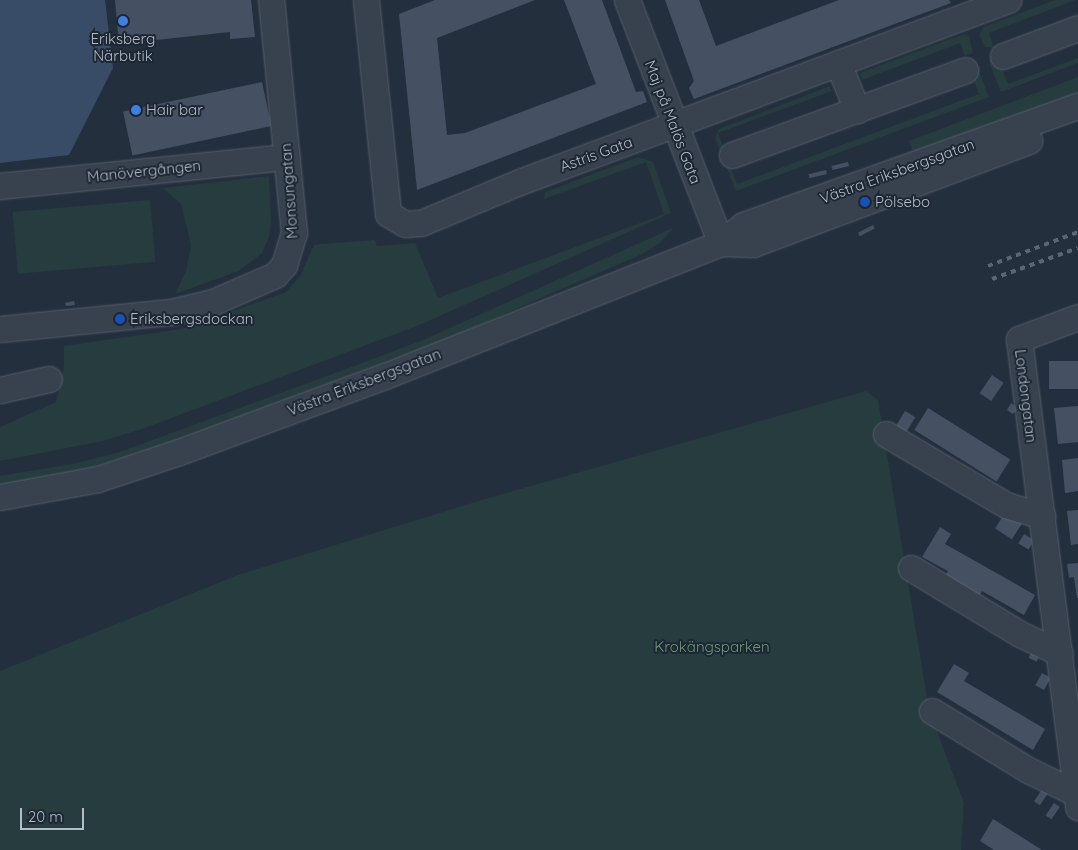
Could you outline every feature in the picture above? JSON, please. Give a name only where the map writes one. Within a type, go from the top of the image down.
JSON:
[{"type":"street","name":"Monsungatan","points":[[0,329],[171,312],[213,302],[275,275],[284,265],[293,244],[287,157],[271,0]]},
{"type":"street","name":"Astris Gata","points":[[366,0],[388,214],[396,221],[421,223],[522,181],[675,126],[838,63],[965,7],[1008,0]]},
{"type":"street","name":"Maj på Malös Gata","points":[[627,0],[720,243]]},
{"type":"street","points":[[1002,56],[1078,28]]},
{"type":"street","points":[[838,63],[857,110]]},
{"type":"street","points":[[732,155],[965,70]]},
{"type":"street","name":"Västra Eriksbergsgatan","points":[[0,497],[80,483],[144,465],[385,376],[720,243],[743,224],[1078,106]]},
{"type":"street","name":"Västra Eriksbergsgatan","points":[[720,243],[753,244],[1078,123]]},
{"type":"street","name":"Manövergången","points":[[0,186],[287,157]]},
{"type":"street","name":"Londongatan","points":[[1077,800],[1060,652],[1019,338],[1078,317]]},
{"type":"street","points":[[0,390],[49,379]]},
{"type":"street","points":[[886,434],[1006,505],[1042,516]]},
{"type":"street","points":[[911,568],[1020,634],[1060,652]]},
{"type":"street","name":"Londongatan","points":[[932,711],[1077,800]]},
{"type":"green space","points":[[1055,0],[1075,0],[989,33],[994,48],[985,47],[979,34],[984,27]]},
{"type":"green space","points":[[964,34],[969,36],[973,53],[965,56],[960,43],[862,80],[860,73]]},
{"type":"green space","points":[[991,55],[997,56],[1008,84],[1078,58],[1078,63],[1001,92],[990,65]]},
{"type":"green space","points":[[975,61],[989,97],[736,191],[715,138],[719,129],[830,86],[832,91],[718,133],[737,184],[979,94],[968,64]]},
{"type":"green space","points":[[1078,77],[1078,96],[914,155],[909,141]]},
{"type":"green space","points":[[638,157],[653,162],[671,213],[417,326],[142,429],[103,441],[0,461],[0,427],[56,402],[64,368],[64,346],[182,329],[286,292],[300,276],[314,245],[320,244],[375,240],[377,246],[415,243],[438,298],[664,214],[646,162],[544,199],[545,192]]},
{"type":"green space","points":[[269,176],[271,221],[269,237],[262,253],[239,271],[175,294],[186,271],[191,245],[181,204],[163,188]]},
{"type":"green space","points":[[150,200],[155,262],[18,274],[13,212]]},
{"type":"green space","points":[[673,228],[660,243],[640,255],[442,341],[164,445],[84,470],[0,485],[0,476],[73,464],[120,452],[423,340]]},
{"type":"green space","name":"Krokängsparken","points":[[866,391],[878,400],[929,710],[964,803],[961,850],[0,850],[0,671],[238,575],[482,500]]},
{"type":"water","points":[[0,0],[105,0],[113,68],[69,155],[0,163]]},
{"type":"building","points":[[115,0],[251,0],[255,37],[230,39],[230,32],[119,44]]},
{"type":"building","points":[[435,0],[535,0],[437,38],[447,135],[465,133],[596,84],[564,0],[602,0],[636,92],[643,91],[647,102],[417,190],[399,14]]},
{"type":"building","points":[[665,0],[699,0],[716,46],[839,0],[949,0],[951,3],[694,99],[689,88],[694,81]]},
{"type":"building","points":[[262,82],[271,126],[132,156],[123,112]]},
{"type":"building","points":[[848,162],[849,166],[832,170],[832,166]]},
{"type":"building","points":[[826,170],[827,174],[810,178],[809,174]]},
{"type":"building","points":[[873,225],[875,229],[860,236],[858,233]]},
{"type":"building","points":[[74,301],[75,305],[66,306],[65,303]]},
{"type":"building","points":[[1049,361],[1078,361],[1078,389],[1049,389]]},
{"type":"building","points":[[992,375],[1004,383],[991,401],[980,393]]},
{"type":"building","points":[[1011,403],[1018,408],[1013,414],[1007,410]]},
{"type":"building","points":[[1078,406],[1078,442],[1058,444],[1054,408]]},
{"type":"building","points":[[928,408],[1010,459],[996,481],[914,430]]},
{"type":"building","points":[[905,411],[915,417],[904,436],[894,430]]},
{"type":"building","points":[[1078,458],[1078,491],[1065,493],[1062,460]]},
{"type":"building","points":[[1007,510],[1024,521],[1012,539],[995,528]]},
{"type":"building","points":[[1078,510],[1078,544],[1071,545],[1067,511]]},
{"type":"building","points":[[940,527],[951,534],[945,544],[1035,595],[1024,615],[982,591],[978,598],[944,578],[948,571],[922,557]]},
{"type":"building","points":[[1024,534],[1034,540],[1029,550],[1018,543]]},
{"type":"building","points":[[1078,563],[1077,598],[1074,577],[1069,578],[1067,564]]},
{"type":"building","points":[[1034,647],[1042,651],[1037,662],[1029,658]]},
{"type":"building","points":[[954,664],[969,673],[964,681],[1045,729],[1033,750],[937,692]]},
{"type":"building","points":[[1042,673],[1051,678],[1044,690],[1035,685]]},
{"type":"building","points":[[1043,788],[1049,792],[1040,805],[1034,801]]},
{"type":"building","points":[[1054,803],[1060,807],[1051,819],[1046,815]]},
{"type":"building","points":[[993,819],[1042,850],[994,850],[980,841]]},
{"type":"railway","points":[[988,266],[1078,232]]},
{"type":"railway","points":[[992,279],[1078,248]]},
{"type":"place","name":"Eriksberg Närbutik","points":[[123,21]]},
{"type":"place","name":"Hair bar","points":[[136,110]]},
{"type":"place","name":"Pölsebo","points":[[865,202]]},
{"type":"place","name":"Eriksbergsdockan","points":[[120,319]]}]
